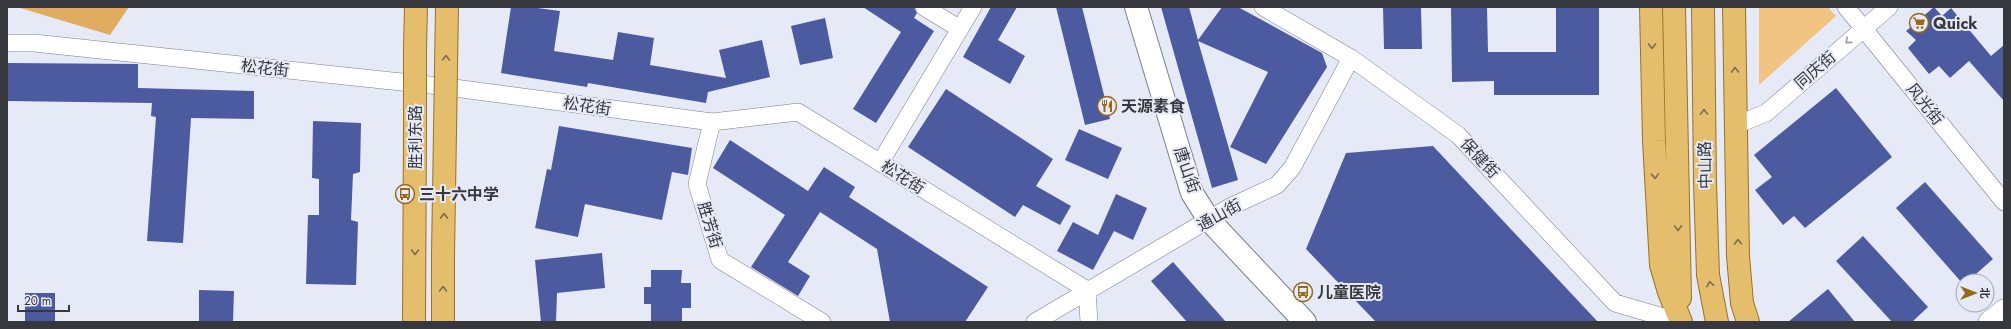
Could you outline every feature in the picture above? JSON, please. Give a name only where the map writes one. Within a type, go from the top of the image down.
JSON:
[{"type":"main road","name":"胜利东路","points":[[414,322],[416,7]]},
{"type":"main road","points":[[443,322],[447,7]]},
{"type":"main road","name":"唐山街","points":[[1136,7],[1192,193],[1209,220],[1305,322]]},
{"type":"main road","points":[[1651,7],[1654,141],[1661,265],[1669,292],[1681,322]]},
{"type":"main road","name":"中山路","points":[[1674,7],[1678,274],[1681,322]]},
{"type":"main road","name":"中山路","points":[[1703,7],[1705,183],[1708,276],[1717,322]]},
{"type":"main road","points":[[1734,7],[1738,256],[1742,303],[1748,322]]},
{"type":"street","points":[[924,7],[960,29]]},
{"type":"street","points":[[880,163],[973,7]]},
{"type":"street","name":"保健街","points":[[1263,7],[1351,58],[1458,135],[1616,303],[1681,322]]},
{"type":"street","name":"风光街","points":[[1846,7],[1864,27],[2004,202]]},
{"type":"street","name":"同庆街","points":[[1736,125],[1766,113],[1889,7]]},
{"type":"street","name":"松花街","points":[[7,43],[34,43],[439,86],[712,122],[798,112],[1087,290]]},
{"type":"street","name":"通山街","points":[[1035,322],[1230,207],[1278,185],[1292,168],[1351,58]]},
{"type":"street","name":"胜芳街","points":[[712,122],[697,184],[720,260],[822,322]]},
{"type":"street","points":[[1087,290],[1089,322]]},
{"type":"street","points":[[1989,322],[2004,310]]},
{"type":"shaded area","points":[[17,7],[129,7],[110,35]]},
{"type":"shaded area","points":[[1759,7],[1828,7],[1836,16],[1759,85]]},
{"type":"building","points":[[511,7],[530,7],[560,11],[554,51],[613,60],[618,32],[654,38],[650,65],[726,78],[719,50],[762,40],[770,77],[708,92],[706,103],[588,83],[587,87],[501,73]]},
{"type":"building","points":[[863,7],[914,7],[917,13],[914,18],[934,31],[876,123],[853,109],[901,32]]},
{"type":"building","points":[[991,7],[1017,7],[998,40],[1025,56],[1010,84],[963,57]]},
{"type":"building","points":[[1056,7],[1082,7],[1110,119],[1085,125]]},
{"type":"building","points":[[1161,7],[1189,7],[1198,40],[1222,7],[1238,7],[1322,53],[1327,67],[1266,164],[1230,147],[1268,72],[1198,41],[1238,180],[1212,188]]},
{"type":"building","points":[[1383,7],[1421,7],[1422,49],[1384,49]]},
{"type":"building","points":[[1451,7],[1487,7],[1488,52],[1556,52],[1556,7],[1599,7],[1599,95],[1494,95],[1494,81],[1452,82]]},
{"type":"building","points":[[1934,7],[1942,16],[1951,8],[1991,56],[2004,45],[2004,101],[1969,61],[1950,78],[1939,66],[1929,74],[1908,48],[1916,40],[1906,31]]},
{"type":"building","points":[[825,18],[833,58],[800,65],[791,26]]},
{"type":"building","points":[[7,63],[138,64],[138,88],[254,91],[254,119],[191,118],[183,243],[147,241],[156,117],[151,116],[152,103],[7,101]]},
{"type":"building","points":[[1836,88],[1892,157],[1805,228],[1794,216],[1783,225],[1755,190],[1772,177],[1754,155]]},
{"type":"building","points":[[946,89],[1053,159],[1036,186],[1071,206],[1060,225],[1023,205],[1015,217],[908,147]]},
{"type":"building","points":[[313,121],[361,123],[360,172],[353,174],[351,220],[358,222],[356,285],[306,284],[308,215],[319,215],[319,179],[312,178]]},
{"type":"building","points":[[559,126],[692,148],[688,175],[672,172],[662,220],[585,204],[578,237],[535,228],[547,169],[551,170]]},
{"type":"building","points":[[1079,129],[1122,148],[1108,179],[1065,160]]},
{"type":"building","points":[[730,140],[808,191],[824,167],[855,187],[849,197],[988,287],[965,322],[890,322],[877,249],[820,212],[788,262],[810,276],[798,296],[751,267],[785,215],[713,168]]},
{"type":"building","points":[[1433,146],[1598,322],[1376,322],[1306,249],[1346,153]]},
{"type":"building","points":[[1925,182],[1993,259],[1977,273],[1955,273],[1955,275],[1896,208]]},
{"type":"building","points":[[1116,194],[1147,208],[1133,240],[1114,231],[1093,270],[1057,251],[1073,222],[1098,235]]},
{"type":"building","points":[[1863,236],[1928,307],[1912,322],[1892,322],[1836,261]]},
{"type":"building","points":[[602,253],[605,288],[557,293],[556,322],[541,322],[535,260]]},
{"type":"building","points":[[1173,262],[1226,322],[1187,322],[1151,281]]},
{"type":"building","points":[[651,270],[682,270],[681,283],[691,283],[691,308],[682,308],[682,322],[651,322],[651,304],[644,304],[644,287],[651,287]]},
{"type":"building","points":[[1828,289],[1855,322],[1788,322]]},
{"type":"building","points":[[199,290],[234,291],[233,322],[199,322]]},
{"type":"building","points":[[25,293],[55,293],[55,322],[25,322]]},
{"type":"place","name":"Quick","points":[[1919,23]]},
{"type":"place","name":"天源素食","points":[[1107,106]]},
{"type":"place","name":"三十六中学","points":[[405,194]]},
{"type":"place","name":"儿童医院","points":[[1303,292]]}]
